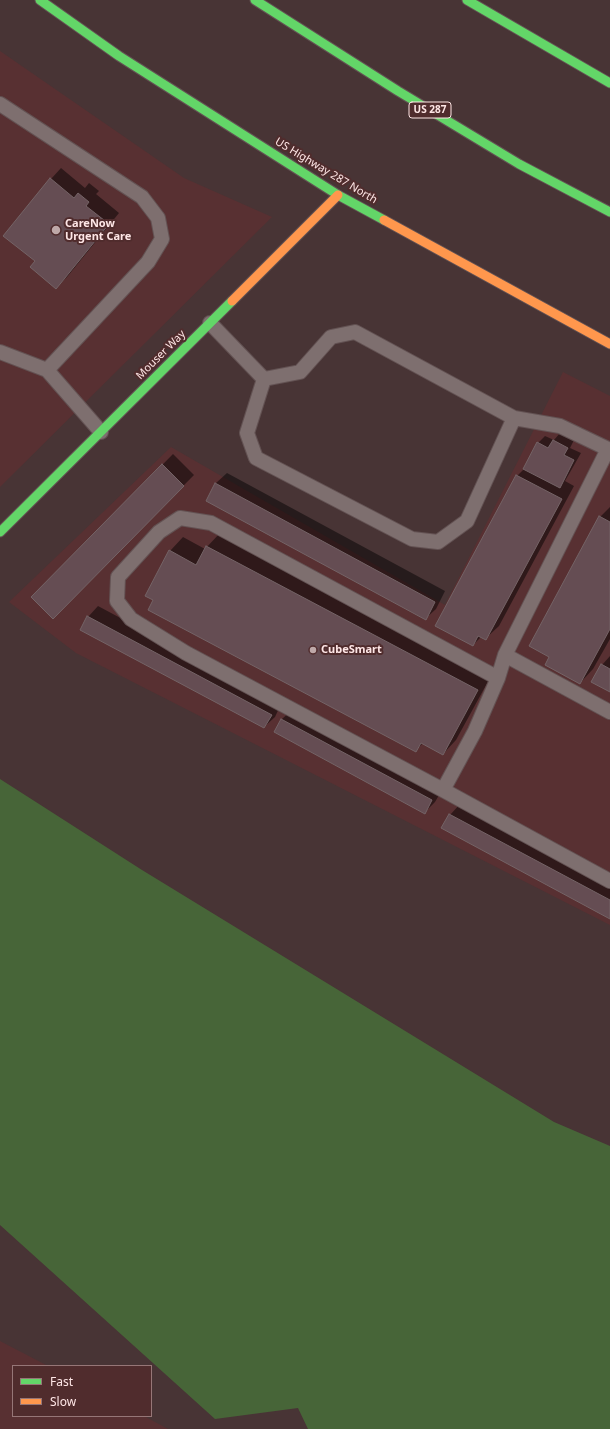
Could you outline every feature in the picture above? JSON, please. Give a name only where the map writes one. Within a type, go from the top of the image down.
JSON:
[{"type":"main road","name":"US Highway 287 North","points":[[40,0],[119,56],[338,195],[610,344]]},
{"type":"main road","name":"US 287","points":[[255,0],[398,91],[519,164],[610,212]]},
{"type":"main road","points":[[467,0],[610,83]]},
{"type":"main road","name":"Mouser Way","points":[[0,532],[338,195]]},
{"type":"lane","points":[[0,104],[142,197],[158,218],[161,232],[162,239],[148,262],[47,370]]},
{"type":"lane","points":[[210,323],[264,379]]},
{"type":"lane","points":[[264,379],[300,372],[331,337],[355,332],[514,418],[560,426],[609,448],[505,655],[498,678],[475,731],[442,790]]},
{"type":"lane","points":[[0,352],[47,370],[101,432]]},
{"type":"lane","points":[[264,379],[247,433],[256,458],[412,539],[438,542],[467,521],[514,418]]},
{"type":"lane","points":[[498,678],[211,523],[180,518],[159,532],[118,577],[117,601],[131,620],[186,653],[610,882]]},
{"type":"lane","points":[[505,655],[610,712]]},
{"type":"shaded area","points":[[0,51],[184,178],[272,217],[0,487]]},
{"type":"shaded area","points":[[563,372],[610,396],[610,925],[76,653],[9,602],[171,447],[445,605]]},
{"type":"shaded area","points":[[0,1341],[46,1365],[12,1365],[12,1417],[146,1417],[168,1429],[0,1429]]},
{"type":"green space","points":[[0,779],[142,870],[554,1122],[610,1146],[610,1429],[308,1429],[298,1408],[215,1419],[0,1225]]},
{"type":"building","name":"CareNow Urgent Care","points":[[50,178],[74,198],[78,193],[89,202],[86,206],[109,224],[56,289],[30,267],[35,261],[3,236]]},
{"type":"building","points":[[553,440],[568,448],[564,455],[574,460],[560,488],[523,469],[537,442],[548,448]]},
{"type":"building","points":[[162,464],[184,486],[53,619],[31,597]]},
{"type":"building","points":[[516,475],[562,499],[486,640],[478,636],[473,646],[435,626]]},
{"type":"building","points":[[215,483],[435,602],[426,620],[206,501]]},
{"type":"building","points":[[599,516],[610,522],[610,629],[580,684],[545,665],[549,657],[529,646]]},
{"type":"building","name":"CubeSmart","points":[[206,546],[478,690],[443,755],[421,743],[416,752],[148,610],[153,600],[145,596],[169,550],[196,565]]},
{"type":"building","points":[[87,616],[272,715],[264,728],[80,630]]},
{"type":"building","points":[[601,664],[610,669],[610,692],[591,682]]},
{"type":"building","points":[[281,719],[432,800],[425,814],[274,732]]},
{"type":"building","points":[[449,814],[610,900],[610,919],[441,828]]},
{"type":"traffic: fast","points":[[40,0],[119,56],[338,195],[384,220]]},
{"type":"traffic: fast","points":[[255,0],[398,91],[519,164],[610,212]]},
{"type":"traffic: fast","points":[[467,0],[610,83]]},
{"type":"traffic: fast","points":[[0,532],[232,301]]},
{"type":"traffic: slow","points":[[232,301],[338,195]]},
{"type":"traffic: slow","points":[[384,220],[610,344]]},
{"type":"place","name":"CareNow Urgent Care","points":[[56,230]]},
{"type":"place","name":"CubeSmart","points":[[313,650]]}]
